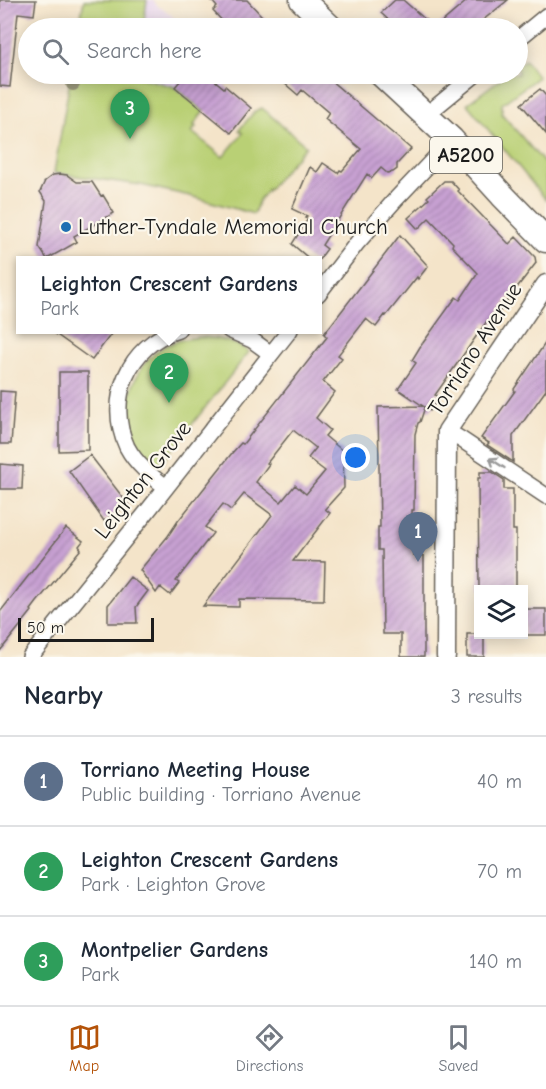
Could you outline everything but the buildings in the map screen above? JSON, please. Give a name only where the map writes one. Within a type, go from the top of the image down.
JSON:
[{"type":"main road","points":[[302,0],[321,18]]},
{"type":"main road","name":"A5200","points":[[392,84],[452,140],[546,240]]},
{"type":"street","points":[[528,30],[546,15]]},
{"type":"street","points":[[426,116],[464,84]]},
{"type":"street","points":[[322,289],[357,243],[452,140]]},
{"type":"street","name":"Torriano Avenue","points":[[446,657],[447,432],[546,284]]},
{"type":"street","points":[[164,334],[140,355],[128,372],[123,383],[118,408],[122,434],[131,453],[141,467],[166,487]]},
{"type":"street","points":[[242,334],[271,354]]},
{"type":"street","name":"Leighton Grove","points":[[30,657],[287,334]]},
{"type":"street","points":[[447,432],[546,496]]},
{"type":"shaded area","points":[[147,0],[153,0],[174,18],[144,18]]},
{"type":"shaded area","points":[[164,84],[227,84],[204,111],[175,87]]},
{"type":"green space","points":[[84,0],[147,0],[144,18],[81,18]]},
{"type":"green space","points":[[528,64],[538,77],[502,104],[502,114],[546,165],[546,200],[467,104],[494,84],[528,84]]},
{"type":"green space","points":[[69,84],[164,84],[175,87],[204,111],[192,132],[223,157],[243,133],[239,130],[255,111],[262,108],[306,146],[259,200],[254,214],[141,185],[54,173]]},
{"type":"green space","points":[[201,337],[226,341],[249,352],[157,469],[140,450],[134,439],[128,415],[131,392],[140,370],[155,353],[173,342]]},
{"type":"place","name":"Montpelier Gardens","points":[[130,139]]},
{"type":"place","name":"Luther-Tyndale Memorial Church","points":[[66,227]]},
{"type":"place","name":"Leighton Crescent Gardens","points":[[169,403]]},
{"type":"place","name":"Torriano Meeting House","points":[[418,562]]}]
